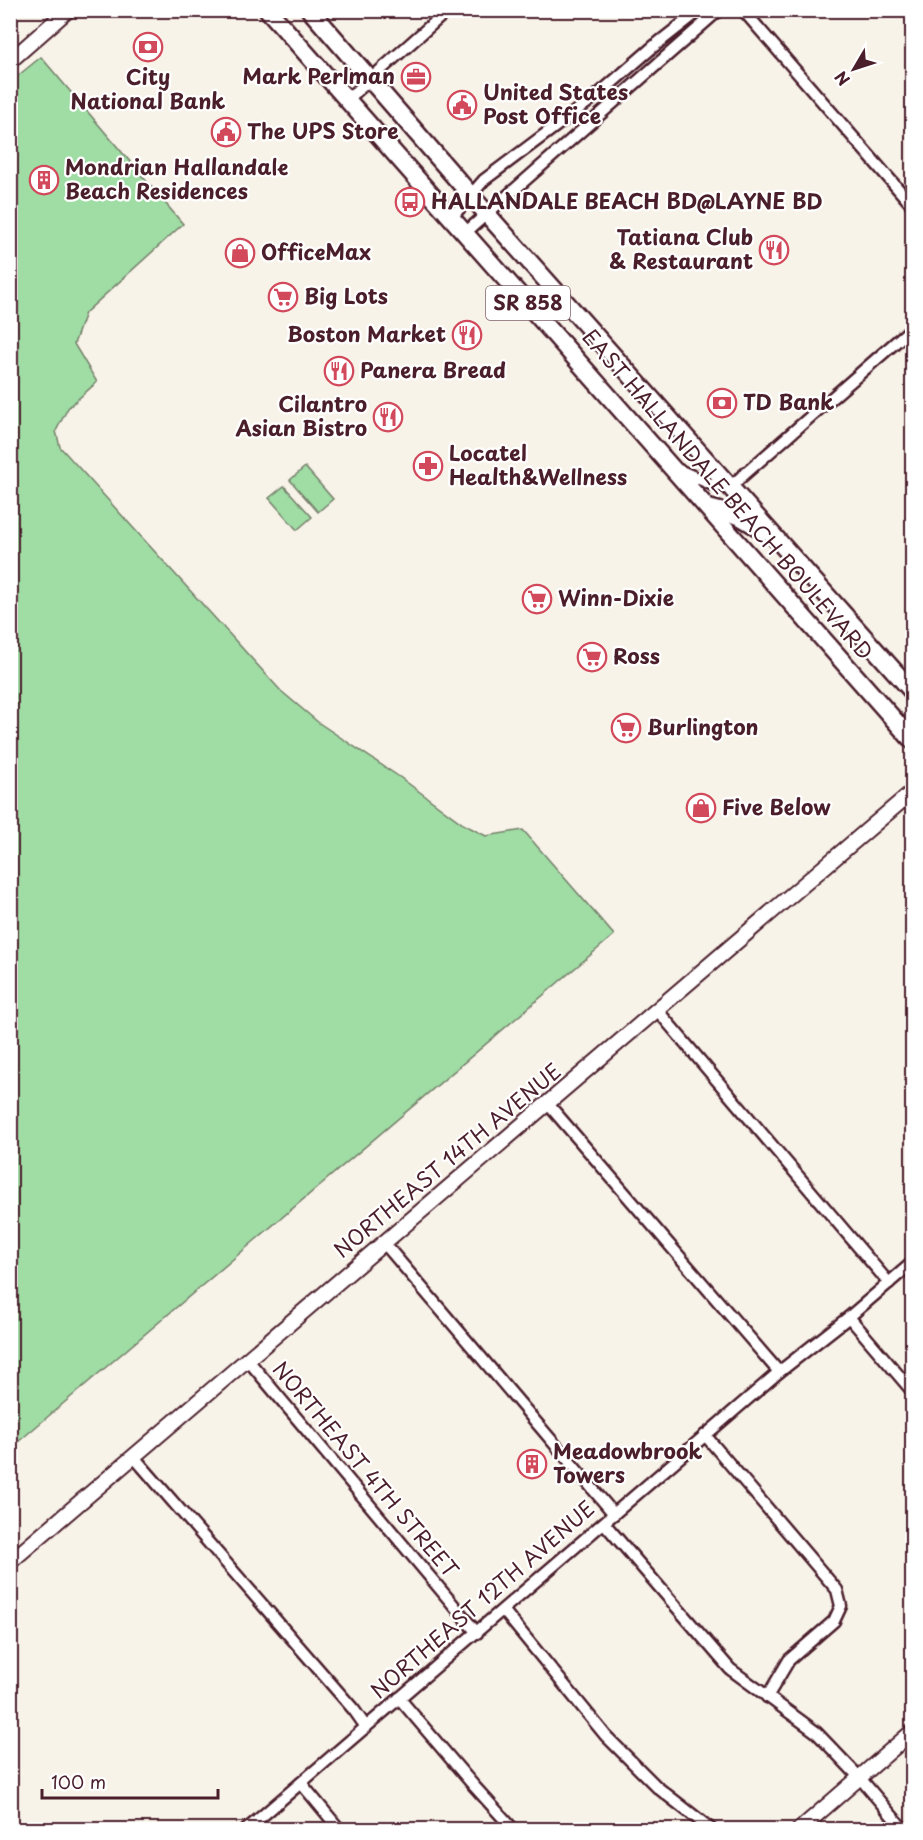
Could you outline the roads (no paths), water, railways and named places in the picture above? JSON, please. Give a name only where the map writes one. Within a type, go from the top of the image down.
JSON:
[{"type":"main road","name":"EAST HALLANDALE BEACH BOULEVARD","points":[[268,10],[912,740]]},
{"type":"main road","name":"EAST HALLANDALE BEACH BOULEVARD","points":[[310,10],[471,196],[912,691]]},
{"type":"main road","points":[[708,508],[739,516],[778,539]]},
{"type":"street","points":[[10,61],[68,10]]},
{"type":"street","points":[[346,99],[448,10]]},
{"type":"street","points":[[452,217],[484,180],[579,109],[700,10]]},
{"type":"street","points":[[465,233],[719,10]]},
{"type":"street","points":[[743,10],[912,205]]},
{"type":"street","points":[[671,466],[701,482],[715,486],[731,486],[912,328]]},
{"type":"street","name":"NORTHEAST 14TH AVENUE","points":[[10,1562],[912,792]]},
{"type":"street","points":[[658,1011],[889,1283]]},
{"type":"street","points":[[548,1104],[779,1372]]},
{"type":"street","points":[[384,1243],[614,1514]]},
{"type":"street","name":"NORTHEAST 12TH AVENUE","points":[[246,1830],[779,1372],[849,1317],[912,1263]]},
{"type":"street","points":[[849,1317],[912,1391]]},
{"type":"street","name":"NORTHEAST 4TH STREET","points":[[247,1359],[477,1633]]},
{"type":"street","points":[[705,1435],[837,1590],[841,1605],[834,1622],[789,1660],[767,1697]]},
{"type":"street","points":[[135,1457],[354,1710],[366,1727]]},
{"type":"street","points":[[604,1522],[730,1670],[816,1732],[860,1778],[904,1830]]},
{"type":"street","points":[[503,1610],[606,1736],[657,1787],[712,1830]]},
{"type":"street","points":[[399,1698],[514,1830]]},
{"type":"street","points":[[799,1830],[912,1732]]},
{"type":"street","points":[[301,1783],[340,1830]]},
{"type":"place","name":"City National Bank","points":[[148,47]]},
{"type":"place","name":"Mark Perlman","points":[[416,77]]},
{"type":"place","name":"United States Post Office","points":[[462,105]]},
{"type":"place","name":"The UPS Store","points":[[226,132]]},
{"type":"place","name":"Mondrian Hallandale Beach Residences","points":[[44,180]]},
{"type":"place","name":"HALLANDALE BEACH BD@LAYNE BD","points":[[410,202]]},
{"type":"place","name":"Tatiana Club & Restaurant","points":[[774,250]]},
{"type":"place","name":"OfficeMax","points":[[240,253]]},
{"type":"place","name":"Big Lots","points":[[283,297]]},
{"type":"place","name":"Boston Market","points":[[467,335]]},
{"type":"place","name":"Panera Bread","points":[[339,371]]},
{"type":"place","name":"TD Bank","points":[[722,403]]},
{"type":"place","name":"Cilantro Asian Bistro","points":[[388,417]]},
{"type":"place","name":"Locatel Health&Wellness","points":[[428,466]]},
{"type":"place","name":"Winn-Dixie","points":[[537,599]]},
{"type":"place","name":"Ross","points":[[592,657]]},
{"type":"place","name":"Burlington","points":[[626,728]]},
{"type":"place","name":"Five Below","points":[[701,808]]},
{"type":"place","name":"Meadowbrook Towers","points":[[532,1464]]}]
